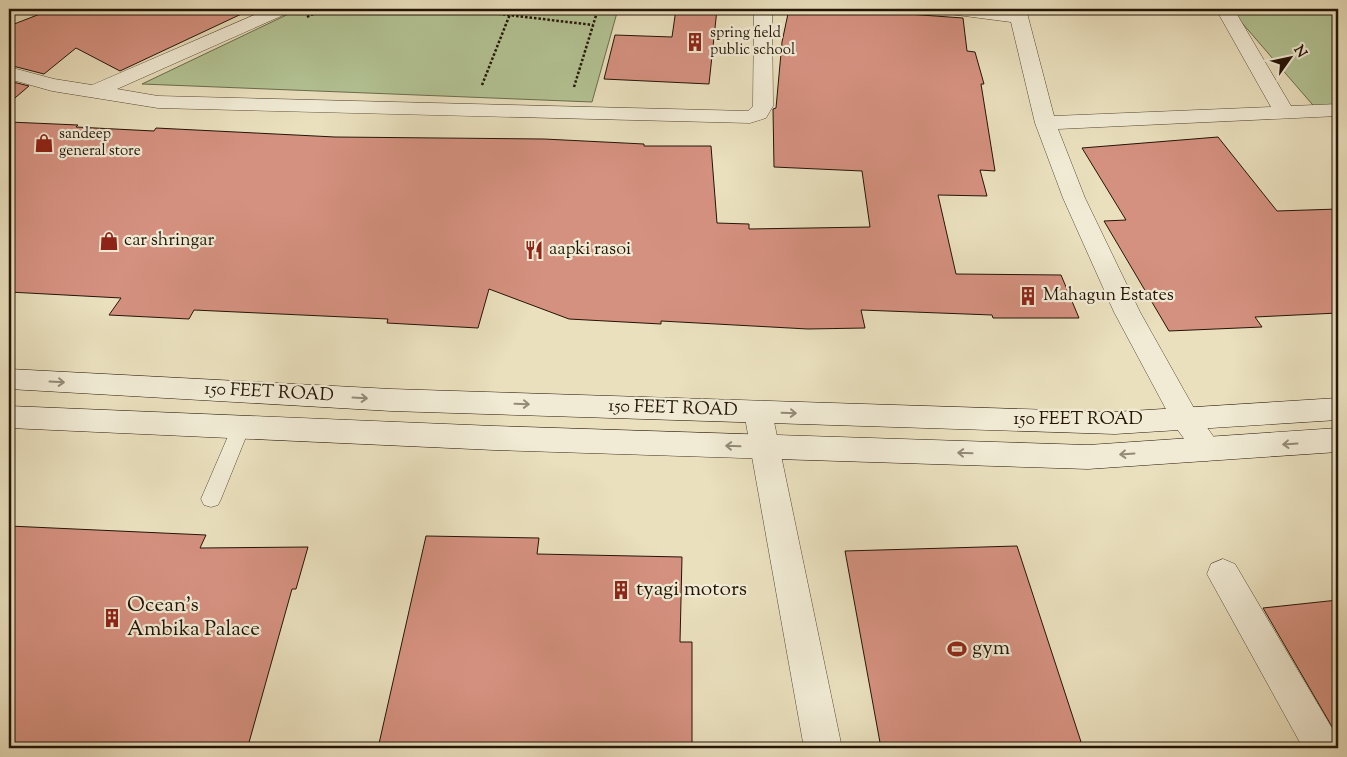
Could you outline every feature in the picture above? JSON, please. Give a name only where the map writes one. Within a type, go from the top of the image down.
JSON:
[{"type":"street","points":[[94,92],[282,9]]},
{"type":"street","points":[[9,73],[52,85],[158,102],[750,117],[759,114],[764,106],[763,9]]},
{"type":"street","points":[[949,9],[1018,13],[1045,123],[1074,198],[1127,312],[1185,418],[1207,449]]},
{"type":"street","points":[[1228,9],[1226,11],[1284,111]]},
{"type":"street","points":[[1045,123],[1338,110]]},
{"type":"street","name":"150 FEET ROAD","points":[[9,379],[391,400],[1115,423],[1338,409]]},
{"type":"street","points":[[758,412],[823,748]]},
{"type":"street","name":"150 FEET ROAD","points":[[9,417],[764,447],[1088,457],[1338,440]]},
{"type":"street","points":[[1223,574],[1323,748]]},
{"type":"lane","points":[[212,499],[241,427]]},
{"type":"path","points":[[306,17],[323,9]]},
{"type":"path","points":[[458,9],[593,25]]},
{"type":"path","points":[[491,87],[482,87],[512,9]]},
{"type":"path","points":[[574,90],[598,9]]},
{"type":"green space","points":[[299,9],[618,9],[592,102],[142,84]]},
{"type":"green space","points":[[1230,9],[1338,9],[1338,110],[1318,111]]},
{"type":"building","points":[[53,9],[252,9],[120,71],[76,48],[44,74],[9,65],[9,26]]},
{"type":"building","name":"spring field public school","points":[[676,9],[717,9],[709,84],[604,79],[615,35],[672,37]]},
{"type":"building","points":[[789,9],[838,9],[963,18],[967,51],[975,52],[984,84],[981,84],[995,171],[980,170],[987,196],[938,195],[956,274],[1061,275],[1079,318],[993,318],[992,315],[861,310],[865,328],[808,329],[661,321],[661,324],[569,319],[489,289],[478,328],[387,323],[388,319],[194,310],[189,319],[109,315],[121,298],[9,292],[9,122],[154,131],[156,128],[335,137],[544,139],[644,144],[644,146],[711,146],[717,223],[749,224],[749,229],[870,227],[862,171],[774,167],[773,109],[776,108],[782,42]]},
{"type":"building","points":[[9,81],[29,86],[9,103]]},
{"type":"building","points":[[1218,137],[1277,211],[1338,209],[1338,313],[1255,317],[1262,327],[1169,331],[1104,221],[1126,220],[1082,148]]},
{"type":"building","points":[[9,526],[206,535],[200,548],[308,547],[296,589],[292,589],[248,746],[9,748]]},
{"type":"building","points":[[426,536],[539,538],[537,554],[682,557],[680,642],[692,642],[692,748],[378,748]]},
{"type":"building","name":"gym","points":[[1017,546],[1083,748],[881,748],[845,551]]},
{"type":"building","points":[[1338,600],[1338,737],[1263,608]]},
{"type":"place","name":"spring field public school","points":[[695,42]]},
{"type":"place","name":"sandeep general store","points":[[44,143]]},
{"type":"place","name":"car shringar","points":[[109,241]]},
{"type":"place","name":"aapki rasoi","points":[[534,250]]},
{"type":"place","name":"Mahagun Estates","points":[[1028,296]]},
{"type":"place","name":"tyagi motors","points":[[621,590]]},
{"type":"place","name":"Ocean's Ambika Palace","points":[[112,618]]},
{"type":"place","name":"gym","points":[[957,649]]}]
